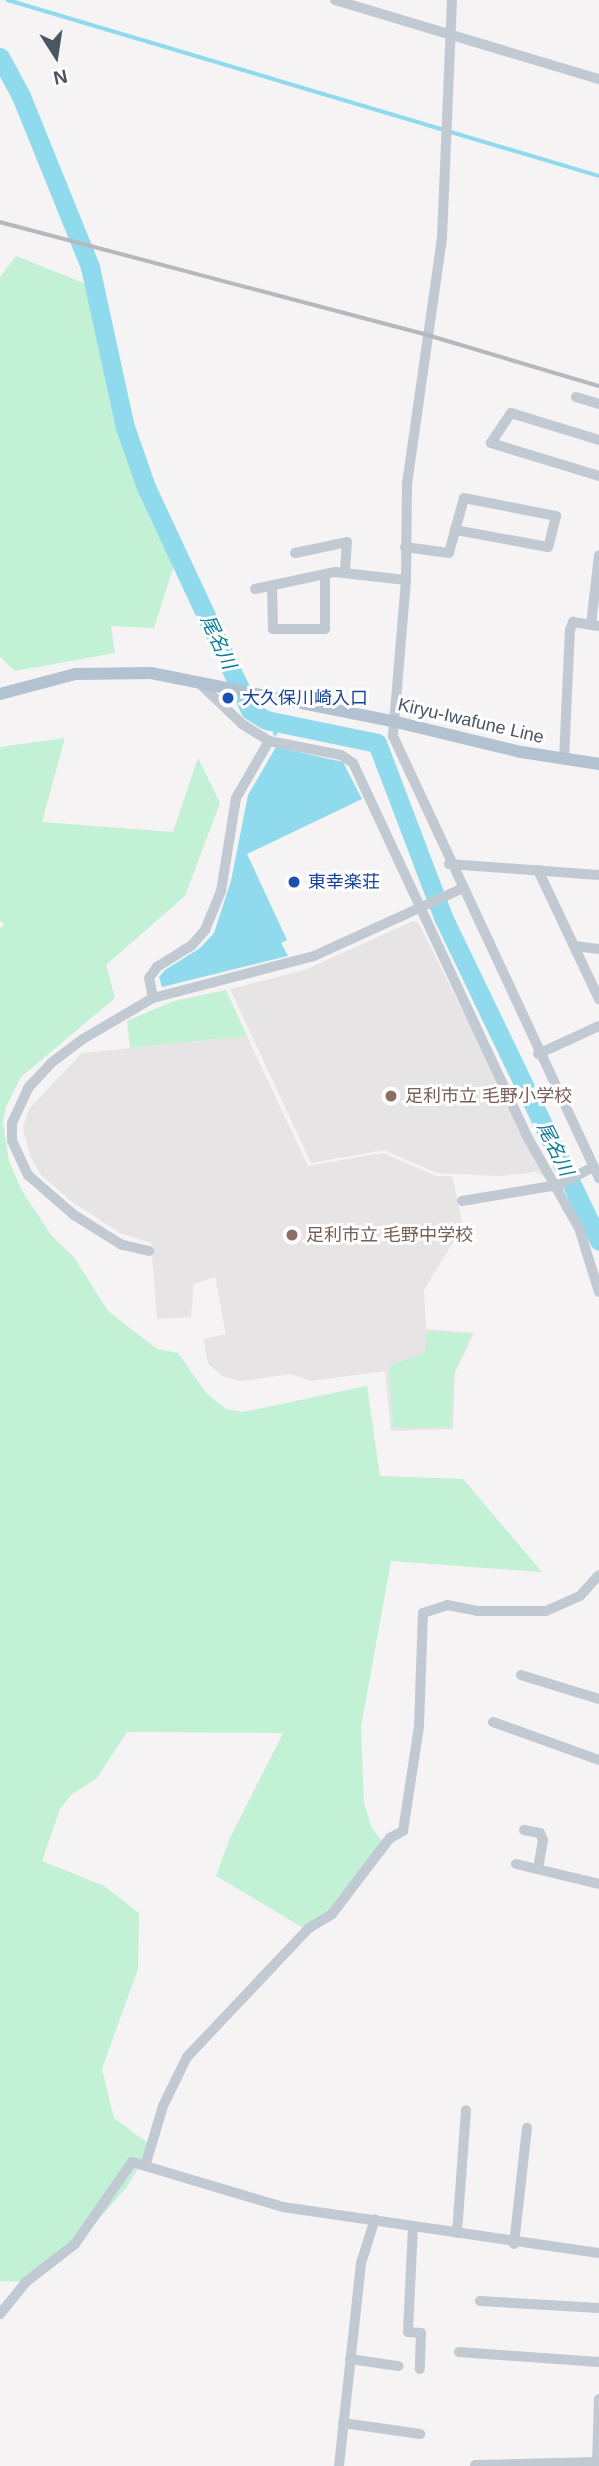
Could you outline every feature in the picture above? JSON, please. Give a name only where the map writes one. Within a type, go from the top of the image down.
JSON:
[{"type":"main road","points":[[0,694],[53,678],[104,672],[151,673],[198,683]]},
{"type":"main road","name":"Kiryu-Iwafune Line","points":[[198,683],[392,721],[564,760],[599,764]]},
{"type":"street","points":[[335,0],[599,79]]},
{"type":"street","points":[[452,0],[438,294],[410,456],[406,580],[392,721],[400,757],[538,1054],[599,1178]]},
{"type":"street","points":[[576,397],[599,404]]},
{"type":"street","points":[[599,440],[511,413],[491,443],[599,476]]},
{"type":"street","points":[[405,547],[449,553],[455,530],[464,498],[556,516],[548,547],[455,530]]},
{"type":"street","points":[[295,553],[347,542],[345,572]]},
{"type":"street","points":[[564,760],[570,630],[573,622],[595,625],[599,555]]},
{"type":"street","points":[[255,589],[345,572],[406,580]]},
{"type":"street","points":[[272,585],[273,629],[326,629],[325,574]]},
{"type":"street","points":[[198,683],[242,724],[269,741],[348,758],[426,906],[528,1138],[560,1183],[579,1228],[599,1292]]},
{"type":"street","points":[[153,998],[149,978],[157,967],[192,946],[205,930],[221,891],[236,798],[269,741]]},
{"type":"street","points":[[449,864],[599,875]]},
{"type":"street","points":[[538,870],[599,999]]},
{"type":"street","points":[[149,1251],[122,1245],[48,1196],[18,1156],[12,1123],[21,1097],[51,1063],[121,1013],[153,998],[304,960],[461,889]]},
{"type":"street","points":[[575,946],[599,949]]},
{"type":"street","points":[[538,1054],[599,1027]]},
{"type":"street","points":[[462,1200],[560,1183],[593,1167]]},
{"type":"street","points":[[146,2163],[163,2106],[187,2057],[309,1928],[332,1914],[390,1838],[403,1831],[419,1726],[423,1613],[447,1605],[477,1611],[546,1611],[580,1596],[599,1575]]},
{"type":"street","points":[[521,1675],[599,1699]]},
{"type":"street","points":[[493,1722],[599,1760]]},
{"type":"street","points":[[524,1830],[540,1833],[543,1840],[538,1868]]},
{"type":"street","points":[[516,1864],[599,1884]]},
{"type":"street","points":[[457,2233],[466,2110]]},
{"type":"street","points":[[514,2244],[527,2127]]},
{"type":"street","points":[[0,2314],[26,2282],[75,2244],[132,2162],[146,2163],[283,2207],[375,2219],[514,2244],[599,2253]]},
{"type":"street","points":[[339,2466],[361,2263],[375,2219]]},
{"type":"street","points":[[413,2226],[408,2332],[421,2333],[420,2369]]},
{"type":"street","points":[[480,2301],[599,2308]]},
{"type":"street","points":[[459,2352],[599,2362]]},
{"type":"street","points":[[350,2359],[398,2366]]},
{"type":"street","points":[[475,2465],[597,2464],[599,2399]]},
{"type":"street","points":[[343,2423],[420,2434]]},
{"type":"shaded area","name":"足利市立 毛野小学校","points":[[413,921],[419,924],[546,1177],[535,1172],[500,1176],[437,1173],[384,1150],[311,1163],[230,989],[305,970]]},
{"type":"shaded area","name":"足利市立 毛野中学校","points":[[247,1036],[308,1166],[383,1153],[436,1176],[452,1176],[463,1226],[424,1290],[426,1329],[474,1333],[455,1373],[453,1429],[391,1431],[385,1371],[311,1381],[291,1374],[242,1381],[224,1377],[208,1364],[203,1339],[226,1334],[215,1277],[194,1284],[191,1317],[157,1319],[151,1243],[120,1233],[71,1201],[41,1175],[30,1156],[23,1128],[29,1109],[82,1053]]},
{"type":"green space","points":[[16,256],[86,284],[129,454],[175,562],[154,628],[111,626],[115,653],[15,671],[0,657],[0,277]]},
{"type":"green space","points":[[65,738],[42,822],[173,832],[198,758],[220,803],[185,896],[106,965],[115,998],[21,1077],[6,1107],[3,1122],[9,1161],[22,1191],[52,1236],[73,1256],[108,1311],[157,1349],[178,1353],[207,1394],[226,1409],[243,1412],[367,1386],[380,1476],[463,1479],[542,1572],[391,1561],[361,1727],[364,1803],[372,1828],[386,1847],[312,1933],[216,1876],[230,1838],[283,1733],[127,1732],[97,1778],[71,1795],[60,1809],[42,1861],[104,1886],[139,1913],[138,1969],[102,2069],[114,2118],[152,2146],[126,2188],[91,2228],[34,2282],[0,2281],[0,929],[4,924],[0,921],[0,747]]},
{"type":"green space","points":[[226,990],[247,1036],[130,1048],[127,1021],[174,1001]]},
{"type":"green space","points":[[427,1331],[472,1334],[454,1373],[451,1427],[393,1428],[389,1366],[424,1353]]},
{"type":"water","points":[[276,747],[343,762],[362,799],[247,854],[287,940],[281,943],[288,956],[162,987],[159,977],[165,970],[200,948],[214,933],[231,881],[248,795]]},
{"type":"waterway","points":[[8,0],[599,176]]},
{"type":"waterway","name":"尾名川","points":[[0,57],[21,96],[90,267],[125,427],[146,487],[250,710],[266,720],[377,743],[444,919],[599,1241]]},
{"type":"waterway","points":[[275,734],[276,723]]},
{"type":"railway","points":[[0,222],[431,336],[599,386]]},
{"type":"place","name":"大久保川崎入口","points":[[228,698]]},
{"type":"place","name":"東幸楽荘","points":[[294,882]]},
{"type":"place","name":"足利市立 毛野小学校","points":[[391,1096]]},
{"type":"place","name":"足利市立 毛野中学校","points":[[292,1235]]}]
